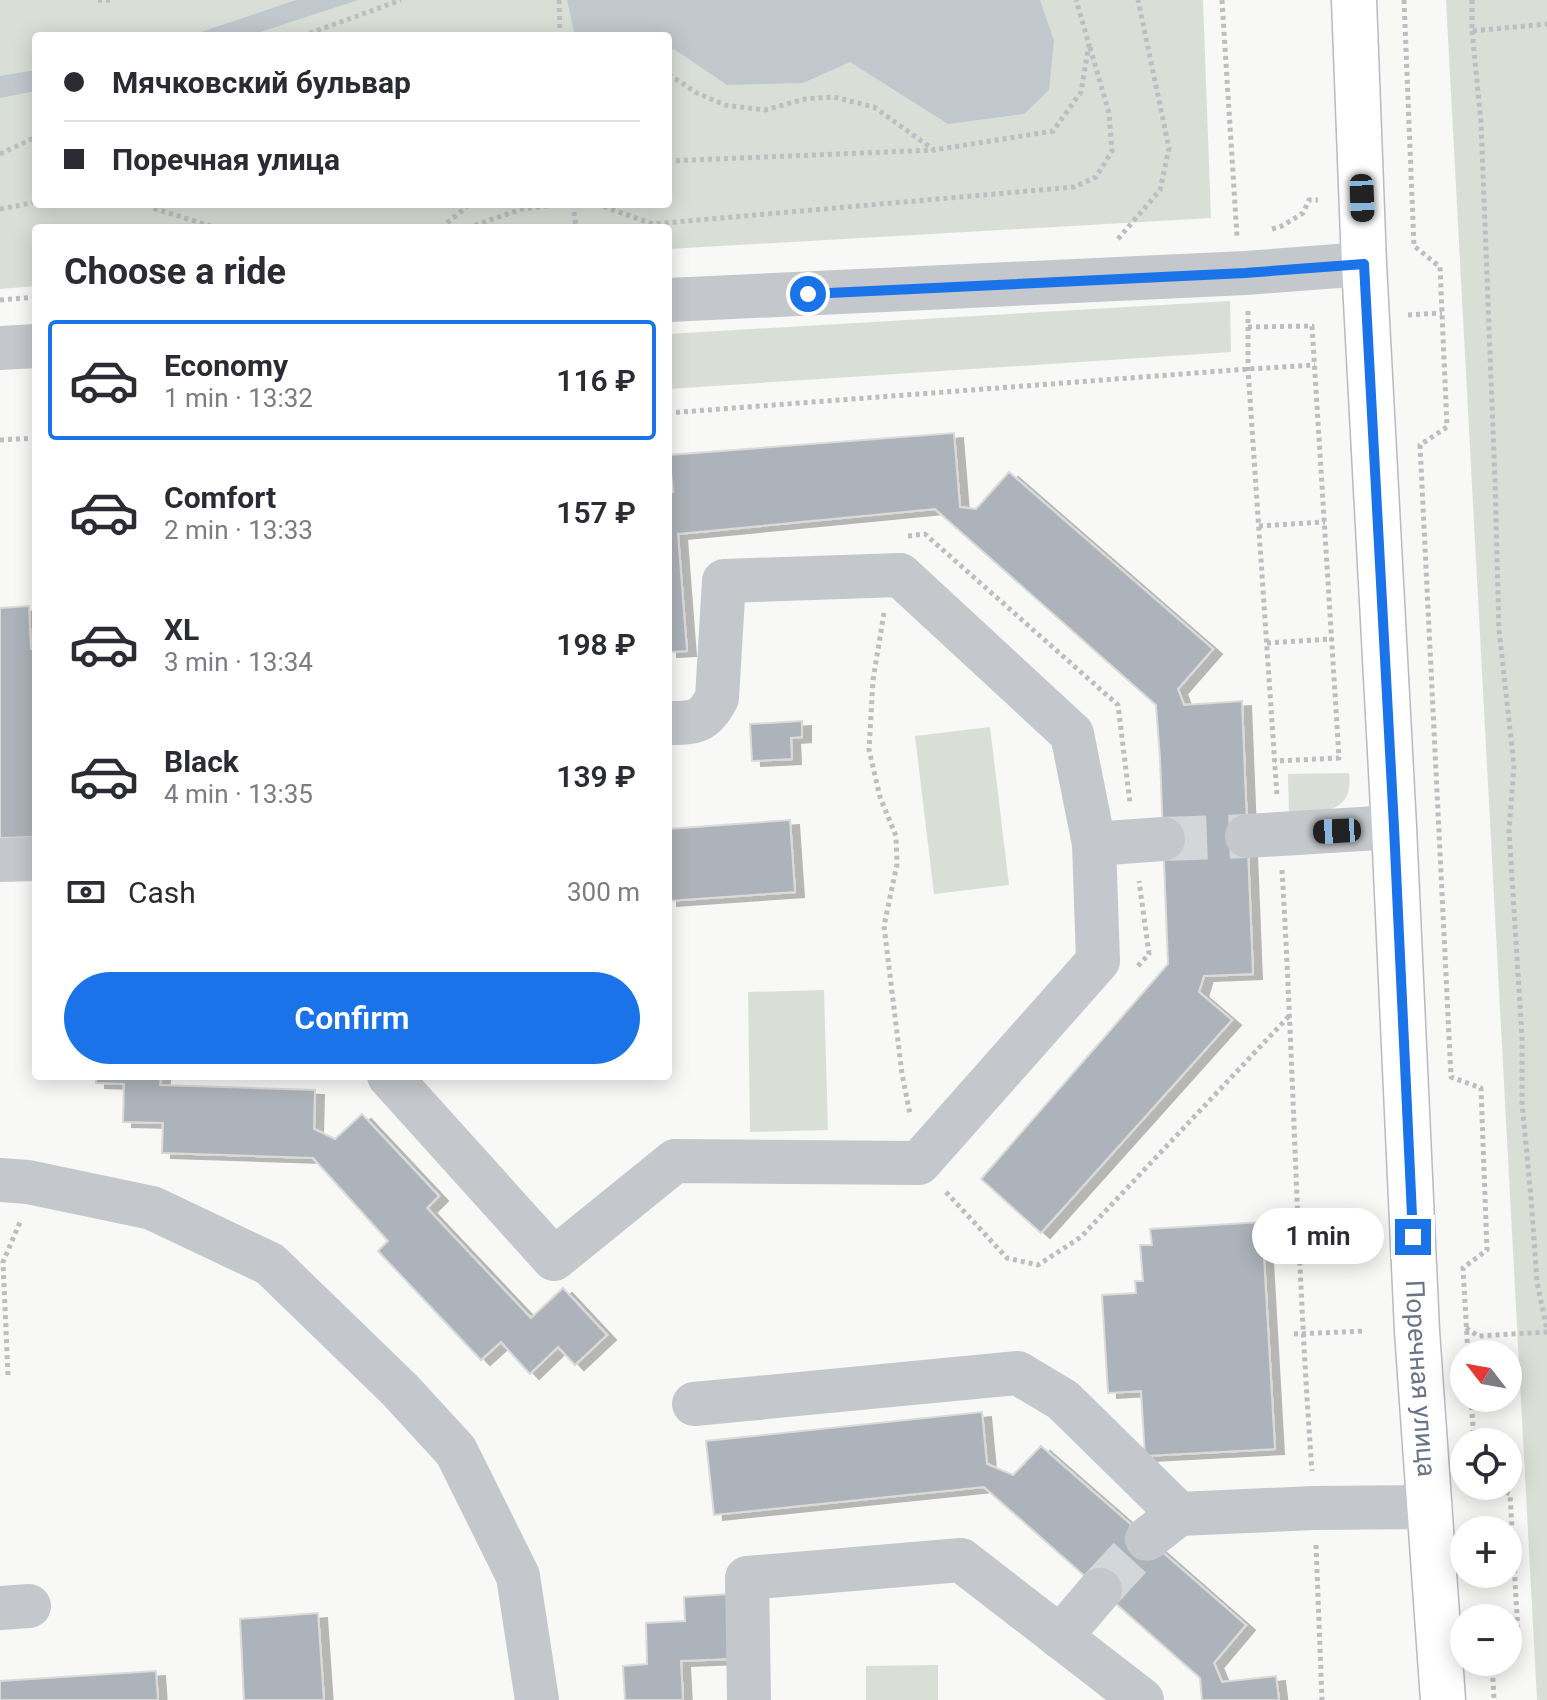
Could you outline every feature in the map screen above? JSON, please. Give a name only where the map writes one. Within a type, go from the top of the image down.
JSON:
[{"type":"main road","name":"Поречная улица","points":[[1354,0],[1364,264],[1417,1331],[1443,1700]]},
{"type":"street","points":[[672,300],[1245,273],[1364,264]]},
{"type":"street","points":[[0,348],[32,346]]},
{"type":"street","points":[[393,1080],[554,1259],[675,1161],[919,1163],[1098,961],[1131,841],[1072,734],[897,556],[724,581],[717,698],[708,714],[693,723],[672,723]]},
{"type":"street","points":[[1264,835],[1394,827]]},
{"type":"street","points":[[0,860],[32,859]]},
{"type":"street","points":[[14,1181],[152,1208],[270,1264],[400,1390],[456,1451],[518,1576],[537,1700]]},
{"type":"street","points":[[694,1404],[1018,1373],[1063,1400],[1163,1526],[1314,1508],[1430,1507]]},
{"type":"street","points":[[749,1700],[747,1578],[961,1560],[1142,1700]]},
{"type":"street","points":[[1060,1637],[1100,1590]]},
{"type":"path","points":[[98,0],[113,0]]},
{"type":"path","points":[[313,32],[401,0]]},
{"type":"path","points":[[559,0],[560,32]]},
{"type":"path","points":[[607,208],[653,224],[1074,187],[1096,177],[1112,151],[1109,113],[1076,0]]},
{"type":"path","points":[[1114,243],[1160,190],[1169,148],[1138,0]]},
{"type":"path","points":[[1222,0],[1236,233],[1240,245]]},
{"type":"path","points":[[1404,0],[1414,246],[1440,267],[1447,427],[1420,445],[1451,1077],[1481,1088],[1487,1250],[1463,1268],[1467,1340]]},
{"type":"path","points":[[1466,1328],[1478,1336],[1547,1331],[1537,1282],[1522,1103],[1522,1037],[1509,831],[1514,766],[1499,630],[1481,122],[1472,0]]},
{"type":"path","points":[[1472,31],[1547,24]]},
{"type":"path","points":[[672,161],[934,150],[1053,131],[1081,92],[1089,44]]},
{"type":"path","points":[[672,77],[697,93],[725,105],[765,110],[805,99],[834,97],[874,107],[934,150]]},
{"type":"path","points":[[0,154],[32,139]]},
{"type":"path","points":[[1263,232],[1282,226],[1303,213],[1309,200],[1318,200]]},
{"type":"path","points":[[0,209],[32,203]]},
{"type":"path","points":[[154,208],[204,224]]},
{"type":"path","points":[[446,224],[465,208]]},
{"type":"path","points":[[479,224],[530,208]]},
{"type":"path","points":[[1236,233],[1249,233]]},
{"type":"path","points":[[0,300],[32,297]]},
{"type":"path","points":[[1249,307],[1248,369],[1275,761],[1264,835],[1290,1014],[1298,1334],[1314,1508],[1322,1700]]},
{"type":"path","points":[[1408,315],[1442,313]]},
{"type":"path","points":[[1248,327],[1312,326],[1325,522],[1339,758],[1275,761]]},
{"type":"path","points":[[672,413],[1315,365]]},
{"type":"path","points":[[0,440],[32,438]]},
{"type":"path","points":[[1259,526],[1325,522]]},
{"type":"path","points":[[1138,966],[1149,954],[1131,841],[1118,705],[925,534],[897,556],[873,680],[869,750],[880,797],[896,836],[897,864],[884,926],[902,1074],[919,1163],[1007,1258],[1038,1265],[1081,1237],[1290,1014]]},
{"type":"path","points":[[1267,643],[1332,639]]},
{"type":"path","points":[[8,1375],[3,1262],[29,1201],[14,1181]]},
{"type":"path","points":[[1298,1334],[1366,1331]]},
{"type":"path","points":[[1510,1500],[1516,1604]]},
{"type":"path","points":[[1493,1676],[1494,1700]]},
{"type":"shaded area","points":[[0,0],[1203,0],[1211,218],[672,249],[672,224],[32,224],[32,286],[0,289]]},
{"type":"shaded area","points":[[296,0],[358,0],[260,32],[201,32]]},
{"type":"shaded area","points":[[567,0],[1040,0],[1054,41],[1049,90],[1024,114],[948,124],[850,62],[803,83],[727,85],[672,50],[672,32],[574,32]]},
{"type":"shaded area","points":[[1446,0],[1547,0],[1547,1700],[1537,1700],[1522,1412],[1522,1340],[1518,1340]]},
{"type":"shaded area","points":[[32,71],[32,92],[0,98],[0,76]]},
{"type":"shaded area","points":[[1230,301],[1231,352],[672,389],[672,334]]},
{"type":"shaded area","points":[[990,727],[1009,885],[934,894],[915,736]]},
{"type":"shaded area","points":[[1349,773],[1349,787],[1341,804],[1323,811],[1289,815],[1288,774]]},
{"type":"shaded area","points":[[824,990],[828,1130],[750,1132],[748,992]]},
{"type":"shaded area","points":[[938,1665],[938,1700],[866,1700],[866,1666]]},
{"type":"building","points":[[954,433],[960,507],[976,509],[1009,472],[1213,649],[1178,689],[1184,705],[1242,701],[1253,974],[1204,976],[1199,992],[1232,1020],[1041,1233],[981,1179],[1168,964],[1156,705],[935,509],[678,534],[687,651],[672,652],[672,455]]},
{"type":"building","points":[[29,606],[32,649],[32,837],[0,838],[0,608]]},
{"type":"building","points":[[802,721],[802,737],[791,738],[792,759],[752,761],[750,724]]},
{"type":"building","points":[[790,820],[795,892],[672,901],[672,829]]},
{"type":"building","points":[[96,1080],[161,1080],[160,1085],[315,1090],[314,1129],[335,1139],[362,1114],[439,1196],[427,1208],[531,1318],[563,1288],[607,1335],[575,1365],[558,1347],[530,1374],[501,1342],[481,1360],[378,1251],[388,1241],[313,1158],[162,1153],[163,1123],[123,1122],[124,1084],[96,1083]]},
{"type":"building","points":[[1262,1222],[1275,1449],[1145,1456],[1141,1391],[1108,1393],[1102,1295],[1136,1293],[1135,1281],[1143,1281],[1140,1245],[1152,1245],[1150,1229]]},
{"type":"building","points":[[982,1412],[987,1464],[1013,1475],[1041,1446],[1246,1625],[1214,1663],[1222,1682],[1276,1676],[1279,1700],[1202,1700],[1200,1678],[984,1487],[714,1515],[706,1441]]},
{"type":"building","points":[[729,1594],[731,1659],[681,1661],[683,1700],[625,1700],[623,1666],[647,1664],[646,1623],[685,1621],[684,1597]]},
{"type":"building","points":[[318,1613],[324,1700],[244,1700],[240,1619]]},
{"type":"building","points":[[156,1671],[158,1700],[0,1700],[0,1681]]},
{"type":"tunnel","points":[[1163,839],[1247,836]]},
{"type":"tunnel","points":[[1100,1590],[1147,1539]]},
{"type":"route","points":[[808,294],[1245,273],[1364,264],[1413,1237]]}]
